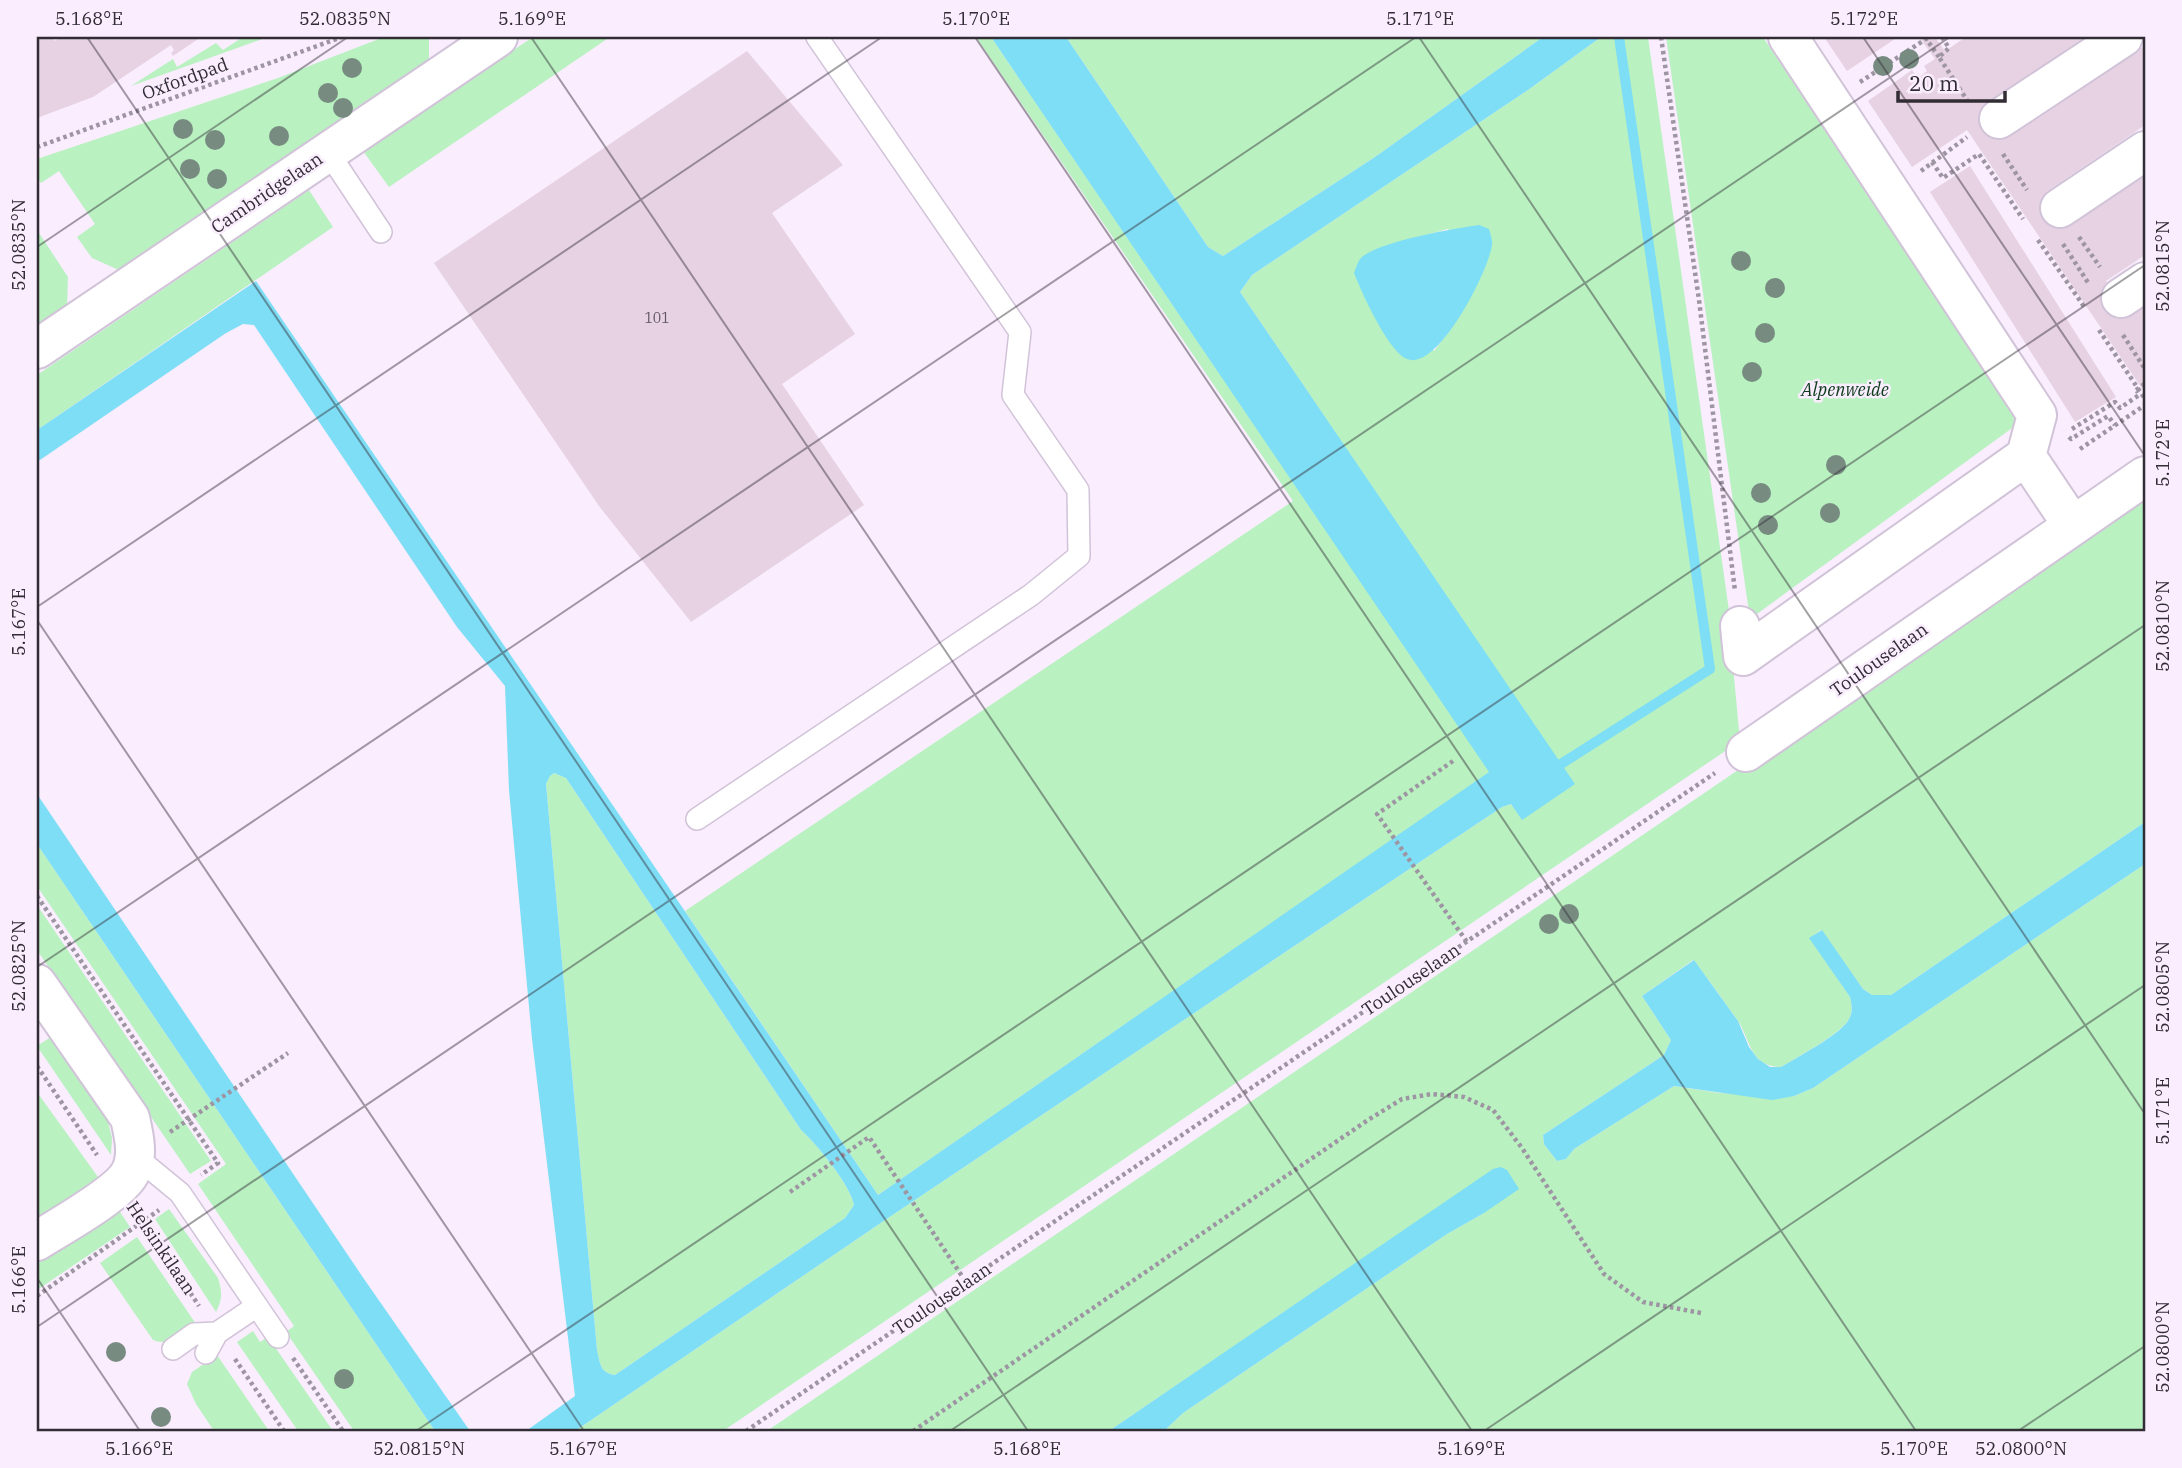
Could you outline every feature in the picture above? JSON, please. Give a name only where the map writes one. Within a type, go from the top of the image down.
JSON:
[{"type":"street","name":"Cambridgelaan","points":[[37,349],[498,37]]},
{"type":"street","points":[[1740,626],[1744,656],[2026,456],[2037,415],[1911,178],[1788,37]]},
{"type":"street","points":[[1985,126],[2123,37]]},
{"type":"street","points":[[2048,222],[2145,150]]},
{"type":"street","points":[[2026,456],[2073,526]]},
{"type":"street","name":"Toulouselaan","points":[[1746,752],[2145,476]]},
{"type":"street","points":[[37,984],[130,1118],[135,1141],[127,1171],[37,1241]]},
{"type":"lane","points":[[697,819],[1031,595],[1079,556],[1078,490],[1013,395],[1020,332],[817,37]]},
{"type":"lane","points":[[328,152],[381,232]]},
{"type":"lane","points":[[127,1171],[180,1193],[278,1337]]},
{"type":"lane","points":[[206,1353],[217,1333],[257,1306]]},
{"type":"lane","points":[[173,1349],[194,1334],[217,1333]]},
{"type":"path","name":"Oxfordpad","points":[[37,147],[342,37]]},
{"type":"path","points":[[1661,37],[1699,300],[1740,626]]},
{"type":"path","points":[[1840,96],[1927,37],[1938,57],[1950,48],[1942,37]]},
{"type":"path","points":[[1911,178],[1985,126]]},
{"type":"path","points":[[1911,178],[1943,177],[1979,154],[2048,222],[2110,297],[2145,399]]},
{"type":"path","points":[[2048,222],[2110,297]]},
{"type":"path","points":[[2115,425],[2108,416],[2071,439],[2066,432],[2115,402],[2120,408],[2144,384]]},
{"type":"path","points":[[2080,449],[2145,405]]},
{"type":"path","name":"Toulouselaan","points":[[746,1431],[1746,752]]},
{"type":"path","points":[[1453,761],[1377,814],[1467,942]]},
{"type":"path","points":[[210,1105],[288,1052]]},
{"type":"path","name":"Helsinkilaan","points":[[37,1066],[127,1171],[217,1333],[284,1431]]},
{"type":"path","points":[[914,1431],[1368,1120],[1402,1100],[1432,1094],[1464,1097],[1493,1110],[1543,1179],[1604,1274],[1643,1302],[1701,1313]]},
{"type":"path","points":[[790,1192],[869,1138],[966,1282]]},
{"type":"path","points":[[278,1337],[343,1431]]},
{"type":"green space","points":[[243,37],[268,37],[131,86],[173,59],[177,67],[216,43],[223,50]]},
{"type":"green space","points":[[384,37],[429,37],[429,61],[121,271],[92,258],[77,237],[95,224],[59,171],[41,183],[37,177],[37,159],[278,78]]},
{"type":"green space","points":[[533,37],[610,37],[389,187],[363,151]]},
{"type":"green space","points":[[976,37],[991,37],[1490,772],[878,1195],[685,911],[1293,501]]},
{"type":"green space","points":[[1066,37],[1543,37],[1375,157],[1223,256],[1208,247]]},
{"type":"green space","points":[[1601,37],[1648,37],[1732,632],[1730,634],[1740,741],[723,1431],[575,1431],[1502,807],[1511,804],[1522,819],[1574,784],[1240,292],[1252,275],[1528,90]],"holes":[[[1447,229],[1492,245],[1468,301],[1434,351],[1370,252]]]},
{"type":"green space","name":"Alpenweide","points":[[1666,37],[1763,37],[2019,423],[1750,619]]},
{"type":"green space","points":[[309,190],[333,227],[37,430],[37,375]]},
{"type":"green space","points":[[37,230],[68,277],[67,309],[37,329]]},
{"type":"green space","points":[[2145,493],[2145,822],[1891,995],[1872,995],[1863,989],[1821,930],[1810,938],[1850,997],[1851,1014],[1838,1031],[1781,1067],[1770,1066],[1757,1057],[1736,1018],[1693,960],[1642,996],[1671,1040],[1664,1055],[1543,1135],[1544,1144],[1557,1161],[1566,1159],[1574,1149],[1674,1086],[1720,1093],[1794,1096],[1813,1088],[2145,864],[2145,1431],[1164,1431],[1183,1413],[1447,1234],[1484,1213],[1493,1170],[1109,1431],[767,1431]]},
{"type":"green space","points":[[554,773],[566,778],[801,1130],[840,1176],[854,1205],[845,1218],[615,1375],[604,1370],[597,1350],[546,784]]},
{"type":"green space","points":[[37,844],[435,1431],[354,1431],[286,1332],[294,1326],[198,1184],[226,1164],[37,886]]},
{"type":"green space","points":[[37,905],[211,1161],[190,1174],[37,950]]},
{"type":"green space","points":[[51,1037],[107,1118],[112,1138],[111,1155],[37,1046]]},
{"type":"green space","points":[[37,1092],[98,1177],[37,1220]]},
{"type":"green space","points":[[118,1209],[130,1227],[37,1290],[37,1264]]},
{"type":"green space","points":[[169,1209],[218,1278],[221,1295],[216,1312],[155,1219]]},
{"type":"green space","points":[[137,1237],[196,1324],[165,1342],[153,1340],[100,1263]]},
{"type":"green space","points":[[253,1331],[260,1342],[268,1337],[333,1431],[298,1431],[237,1342]]},
{"type":"green space","points":[[217,1355],[269,1431],[214,1431],[196,1404],[187,1384],[192,1372]]},
{"type":"water","points":[[991,37],[1066,37],[1208,247],[1223,256],[1375,157],[1543,37],[1601,37],[1528,90],[1252,275],[1240,292],[1575,784],[1522,820],[1511,804],[1502,807],[575,1431],[526,1431],[575,1396],[532,1039],[509,790],[505,686],[457,627],[254,325],[243,324],[226,333],[37,462],[37,430],[256,281],[878,1195],[1489,772]],"holes":[[[554,773],[566,778],[801,1130],[840,1176],[854,1205],[845,1218],[615,1375],[604,1370],[597,1350],[546,784]]]},
{"type":"water","points":[[1479,225],[1489,229],[1492,243],[1489,258],[1472,295],[1447,335],[1433,350],[1419,359],[1407,359],[1392,345],[1369,307],[1354,273],[1359,261],[1369,252],[1399,241]]},
{"type":"water","points":[[37,794],[364,1279],[470,1431],[435,1431],[37,844]]},
{"type":"water","points":[[2145,822],[2145,864],[1813,1088],[1794,1096],[1772,1100],[1674,1086],[1574,1149],[1566,1159],[1557,1161],[1544,1144],[1543,1135],[1664,1055],[1671,1040],[1642,996],[1694,960],[1738,1021],[1749,1047],[1758,1059],[1770,1067],[1781,1067],[1838,1031],[1851,1014],[1850,997],[1809,938],[1822,930],[1863,989],[1872,995],[1891,995]]},
{"type":"water","points":[[1501,1167],[1507,1170],[1519,1189],[1447,1234],[1183,1413],[1164,1431],[1109,1431],[1493,1169]]},
{"type":"building","points":[[37,37],[52,37],[55,41],[60,37],[201,37],[173,56],[171,45],[93,97],[37,118]]},
{"type":"building","points":[[1824,37],[1898,37],[1847,71]]},
{"type":"building","points":[[1919,37],[1935,37],[1945,51],[1966,37],[2085,37],[1986,104],[2008,138],[2145,45],[2145,125],[2046,192],[2069,227],[2145,175],[2145,255],[2106,281],[2129,315],[2145,304],[2145,393],[1967,130],[1912,167],[1868,101],[1912,70],[1918,78],[1927,71],[1924,66],[1935,59]]},
{"type":"building","points":[[747,51],[843,165],[772,213],[855,334],[782,384],[864,505],[691,622],[599,506],[434,263]]},
{"type":"building","points":[[1970,166],[2116,397],[2075,422],[1930,192]]},
{"type":"waterway","points":[[1561,764],[1710,669],[1619,37]]}]
